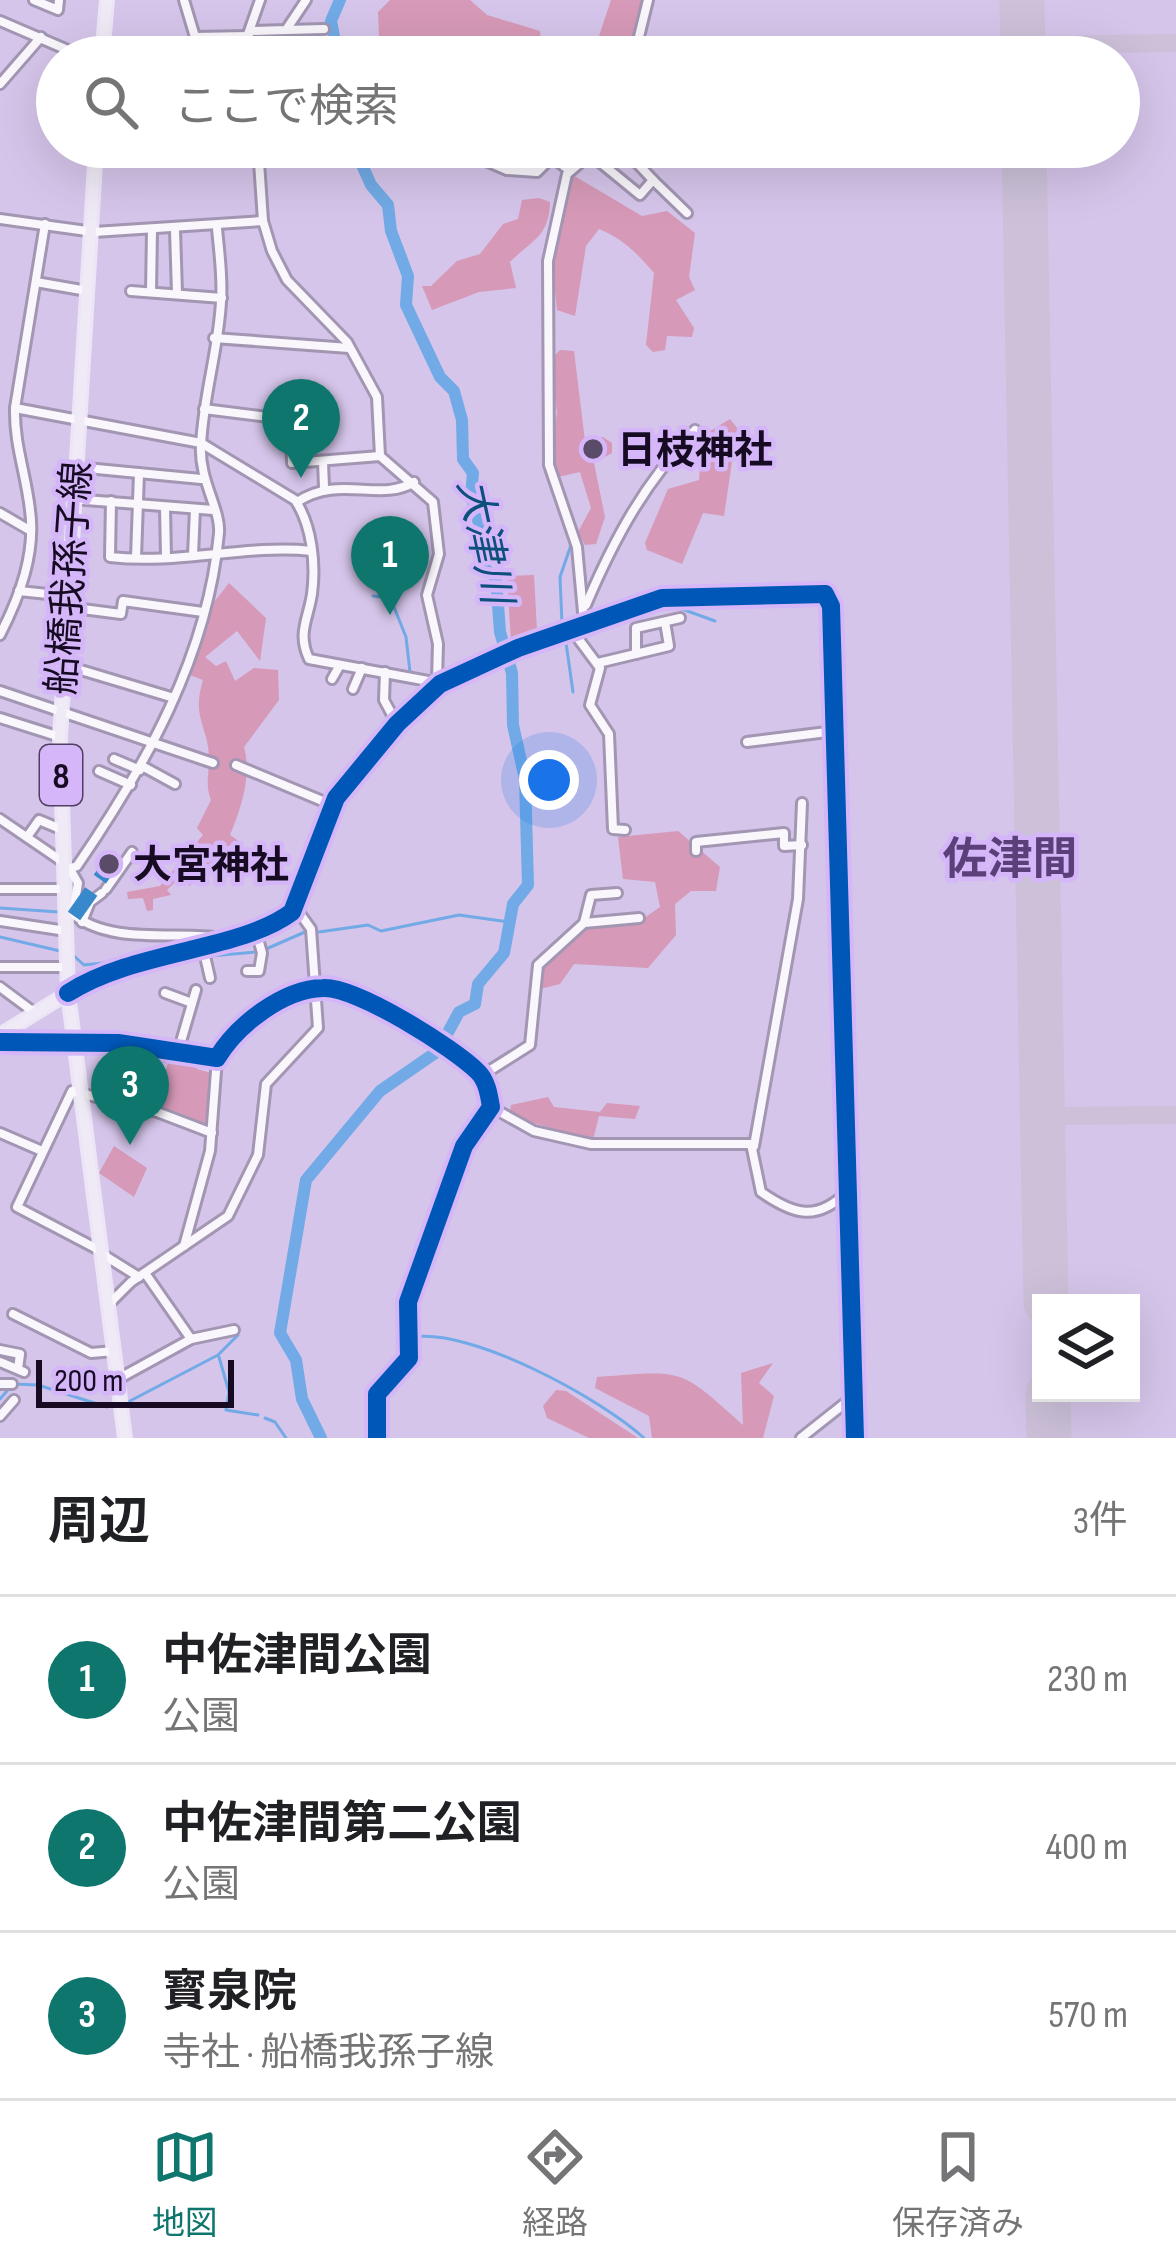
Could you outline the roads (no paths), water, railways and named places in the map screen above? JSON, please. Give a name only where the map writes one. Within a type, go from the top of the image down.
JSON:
[{"type":"main road","points":[[104,36],[107,0]]},
{"type":"main road","name":"船橋我孫子線","points":[[95,168],[60,737],[68,994],[125,1438]]},
{"type":"main road","points":[[0,1038],[68,994]]},
{"type":"street","points":[[34,0],[58,10],[58,0]]},
{"type":"street","points":[[184,0],[195,36]]},
{"type":"street","points":[[286,30],[306,0]]},
{"type":"street","points":[[639,36],[648,0]]},
{"type":"street","points":[[249,36],[261,2]]},
{"type":"street","points":[[0,21],[38,36]]},
{"type":"street","points":[[209,36],[324,29]]},
{"type":"street","points":[[0,83],[36,43]]},
{"type":"street","points":[[259,168],[263,221],[286,280],[335,326],[377,398],[380,456]]},
{"type":"street","points":[[501,168],[537,172],[541,168]]},
{"type":"street","points":[[572,168],[548,261],[548,454],[577,547],[584,618]]},
{"type":"street","points":[[608,168],[640,194],[653,180]]},
{"type":"street","points":[[642,168],[687,212]]},
{"type":"street","points":[[0,219],[91,230],[217,228],[263,221]]},
{"type":"street","points":[[0,635],[17,596],[31,531],[15,408],[45,224]]},
{"type":"street","points":[[66,869],[141,768],[174,698],[203,612],[219,523],[201,479],[204,409],[222,298],[217,228]]},
{"type":"street","points":[[151,292],[152,230]]},
{"type":"street","points":[[175,230],[176,293]]},
{"type":"street","points":[[36,282],[87,291]]},
{"type":"street","points":[[131,291],[222,298]]},
{"type":"street","points":[[214,338],[350,348]]},
{"type":"street","points":[[15,408],[201,443],[297,502],[312,551],[311,601],[302,630],[307,661],[439,682]]},
{"type":"street","points":[[204,409],[284,419],[291,430],[292,463],[380,456],[415,482],[434,507],[439,554],[427,595],[438,644],[439,682]]},
{"type":"street","points":[[68,994],[116,967],[255,928],[296,908],[332,805],[397,724],[439,682],[571,629],[584,618],[636,503],[695,430]]},
{"type":"street","points":[[323,462],[324,487]]},
{"type":"street","points":[[75,466],[201,479]]},
{"type":"street","points":[[136,558],[139,473]]},
{"type":"street","points":[[297,502],[324,487],[399,490],[415,482]]},
{"type":"street","points":[[73,499],[213,510]]},
{"type":"street","points":[[111,501],[110,557],[215,555],[274,547],[312,551]]},
{"type":"street","points":[[165,507],[166,557]]},
{"type":"street","points":[[193,555],[195,509]]},
{"type":"street","points":[[0,513],[31,531]]},
{"type":"street","points":[[0,592],[121,614],[123,602],[203,612]]},
{"type":"street","points":[[584,618],[700,593],[825,594],[831,606],[855,1438]]},
{"type":"street","points":[[634,605],[642,627]]},
{"type":"street","points":[[636,654],[632,632],[680,618]]},
{"type":"street","points":[[598,663],[669,646],[665,622]]},
{"type":"street","points":[[571,629],[598,663],[590,705],[609,734],[614,829],[626,830]]},
{"type":"street","points":[[332,679],[340,664]]},
{"type":"street","points":[[62,665],[174,698]]},
{"type":"street","points":[[353,689],[362,668]]},
{"type":"street","points":[[385,672],[384,700],[397,724]]},
{"type":"street","points":[[0,691],[214,763]]},
{"type":"street","points":[[0,718],[60,737]]},
{"type":"street","points":[[747,742],[835,731]]},
{"type":"street","points":[[114,759],[176,784]]},
{"type":"street","points":[[236,764],[332,805]]},
{"type":"street","points":[[99,770],[131,785]]},
{"type":"street","points":[[802,802],[798,899],[754,1146],[757,1187],[791,1210],[816,1214],[848,1191]]},
{"type":"street","points":[[0,819],[78,883],[73,914],[82,922],[145,934],[222,938]]},
{"type":"street","points":[[27,837],[39,820],[63,830]]},
{"type":"street","points":[[696,851],[696,842],[784,833],[784,846],[802,845]]},
{"type":"street","points":[[82,922],[90,902],[104,891],[132,852]]},
{"type":"street","points":[[0,889],[65,889]]},
{"type":"street","points":[[481,1076],[530,1045],[538,965],[584,923],[591,895],[617,892]]},
{"type":"street","points":[[108,1305],[142,1275],[221,1223],[237,1202],[258,1155],[266,1084],[317,1028],[311,932],[296,908]]},
{"type":"street","points":[[584,923],[638,918]]},
{"type":"street","points":[[0,921],[66,931]]},
{"type":"street","points":[[248,971],[259,971],[261,950],[255,928]]},
{"type":"street","points":[[202,944],[211,978]]},
{"type":"street","points":[[0,967],[67,968]]},
{"type":"street","points":[[0,987],[36,1014]]},
{"type":"street","points":[[183,1247],[206,1174],[217,1058],[227,1040],[276,1002],[314,989],[356,995],[436,1044],[481,1076],[490,1107],[534,1131],[592,1144],[754,1146]]},
{"type":"street","points":[[178,1052],[196,990]]},
{"type":"street","points":[[166,993],[192,1003]]},
{"type":"street","points":[[0,1038],[73,1040],[217,1058]]},
{"type":"street","points":[[191,1339],[142,1275],[17,1207],[72,1091],[80,1089],[212,1133]]},
{"type":"street","points":[[377,1438],[377,1394],[409,1358],[408,1303],[464,1145],[490,1107]]},
{"type":"street","points":[[0,1133],[42,1151]]},
{"type":"street","points":[[13,1314],[91,1353],[114,1351]]},
{"type":"street","points":[[118,1379],[191,1339],[234,1330]]},
{"type":"street","points":[[0,1350],[20,1354],[21,1371],[0,1362]]},
{"type":"street","points":[[0,1384],[12,1384]]},
{"type":"street","points":[[801,1438],[854,1396]]},
{"type":"street","points":[[0,1416],[14,1400]]},
{"type":"waterway","name":"大津川","points":[[334,36],[331,21],[340,0]]},
{"type":"waterway","name":"大津川","points":[[321,1438],[302,1399],[296,1360],[280,1333],[306,1180],[380,1091],[438,1051],[459,1012],[475,1004],[478,984],[504,953],[513,904],[528,885],[525,779],[513,725],[512,673],[500,632],[496,577],[482,567],[483,538],[471,495],[473,473],[463,459],[462,420],[454,391],[440,377],[406,305],[408,276],[391,231],[388,205],[363,168]]},
{"type":"waterway","points":[[545,468],[550,484]]},
{"type":"waterway","points":[[552,490],[564,521]]},
{"type":"waterway","points":[[562,624],[560,577],[572,542],[566,531]]},
{"type":"waterway","points":[[373,596],[382,597]]},
{"type":"waterway","points":[[647,609],[671,605],[715,621]]},
{"type":"waterway","points":[[394,607],[406,637],[410,672]]},
{"type":"waterway","points":[[565,636],[573,692]]},
{"type":"waterway","points":[[528,650],[562,637]]},
{"type":"waterway","points":[[0,908],[59,912]]},
{"type":"waterway","points":[[319,932],[368,925],[381,931],[459,915],[509,922]]},
{"type":"waterway","points":[[266,949],[305,932]]},
{"type":"waterway","points":[[0,937],[60,951]]},
{"type":"waterway","points":[[121,960],[150,952]]},
{"type":"waterway","points":[[211,956],[256,952]]},
{"type":"waterway","points":[[74,956],[84,965],[112,962]]},
{"type":"waterway","points":[[162,961],[205,957]]},
{"type":"waterway","points":[[128,1402],[218,1355],[238,1335]]},
{"type":"waterway","points":[[414,1337],[439,1337],[501,1355],[567,1386],[644,1438]]},
{"type":"waterway","points":[[219,1357],[229,1392],[226,1410],[258,1415]]},
{"type":"waterway","points":[[0,1399],[13,1384],[38,1385],[107,1407]]},
{"type":"waterway","points":[[265,1418],[275,1422],[286,1438]]},
{"type":"place","name":"日枝神社","points":[[593,449]]},
{"type":"place","name":"中佐津間第二公園","points":[[301,478]]},
{"type":"place","name":"中佐津間公園","points":[[390,615]]},
{"type":"place","name":"大宮神社","points":[[109,864]]},
{"type":"place","name":"寳泉院","points":[[130,1145]]},
{"type":"district","name":"佐津間","points":[[1010,858]]}]
